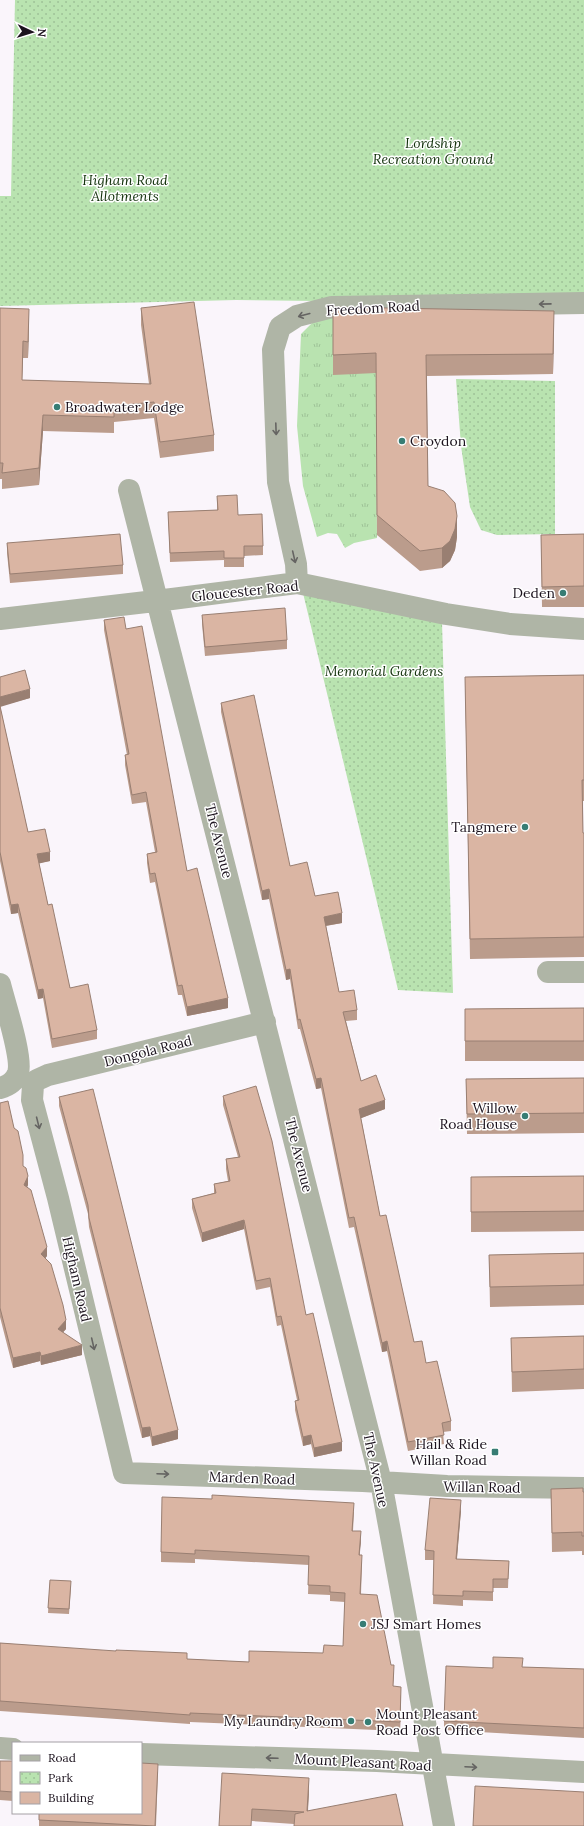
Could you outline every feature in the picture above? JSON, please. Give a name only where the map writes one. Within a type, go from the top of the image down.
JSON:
[{"type":"street","name":"Freedom Road","points":[[297,583],[296,564],[278,482],[273,350],[280,327],[297,316],[332,307],[584,303]]},
{"type":"street","name":"The Avenue","points":[[129,490],[381,1482],[444,1826]]},
{"type":"street","name":"Gloucester Road","points":[[0,618],[297,583],[446,614],[510,624],[584,630]]},
{"type":"street","points":[[548,972],[584,972]]},
{"type":"street","name":"Higham Road","points":[[0,984],[19,1059],[32,1100],[58,1198],[124,1473]]},
{"type":"street","name":"Dongola Road","points":[[0,1088],[26,1079],[37,1080],[48,1075],[265,1022]]},
{"type":"street","name":"Marden Road","points":[[124,1473],[381,1482]]},
{"type":"street","name":"Willan Road","points":[[381,1482],[447,1486],[584,1488]]},
{"type":"street","points":[[0,1748],[12,1749]]},
{"type":"street","name":"Mount Pleasant Road","points":[[142,1754],[377,1761],[584,1772]]},
{"type":"green space","name":"Lordship Recreation Ground","points":[[15,0],[584,0],[584,304],[236,300],[0,306],[0,196],[11,196]]},
{"type":"green space","points":[[333,317],[333,328],[376,373],[377,538],[354,543],[345,548],[337,534],[328,533],[317,537],[303,486],[297,426],[301,334],[314,321]]},
{"type":"green space","points":[[456,379],[555,381],[555,534],[497,535],[481,530],[470,507],[461,446]]},
{"type":"green space","name":"Memorial Gardens","points":[[303,593],[442,622],[453,993],[398,990]]},
{"type":"building","name":"Broadwater Lodge","points":[[194,302],[214,435],[160,442],[154,402],[114,406],[114,417],[43,415],[39,468],[2,473],[3,463],[0,463],[0,308],[29,309],[28,342],[23,341],[22,380],[151,384],[141,308]]},
{"type":"building","name":"Croydon","points":[[333,307],[554,311],[553,354],[426,355],[428,486],[444,491],[455,503],[457,516],[455,529],[450,541],[442,548],[420,551],[377,515],[376,353],[333,355]]},
{"type":"building","points":[[237,495],[238,515],[262,514],[263,546],[244,546],[244,558],[224,558],[224,551],[170,553],[168,512],[218,510],[217,496]]},
{"type":"building","points":[[120,534],[123,565],[10,574],[7,543]]},
{"type":"building","name":"Deden","points":[[584,534],[584,586],[542,587],[541,535]]},
{"type":"building","points":[[285,608],[287,640],[205,647],[202,615]]},
{"type":"building","points":[[124,617],[126,629],[142,626],[187,871],[197,868],[228,998],[187,1007],[182,985],[178,986],[155,873],[150,874],[147,854],[157,852],[146,792],[132,795],[125,755],[129,754],[104,620]]},
{"type":"building","points":[[25,670],[30,689],[0,697],[0,677]]},
{"type":"building","name":"Tangmere","points":[[584,675],[584,780],[582,780],[584,833],[584,937],[470,939],[465,677]]},
{"type":"building","points":[[254,695],[290,866],[307,862],[315,896],[338,892],[342,913],[324,917],[339,992],[354,990],[357,1010],[343,1012],[361,1081],[376,1075],[385,1100],[359,1109],[380,1216],[386,1215],[414,1342],[422,1341],[426,1363],[437,1361],[451,1421],[442,1423],[444,1435],[408,1442],[387,1341],[382,1343],[354,1217],[349,1218],[321,1078],[316,1079],[300,1019],[298,1020],[290,969],[286,970],[269,889],[262,891],[221,703]]},
{"type":"building","points":[[0,706],[28,832],[45,829],[50,852],[37,854],[48,905],[52,904],[70,988],[88,984],[97,1030],[52,1039],[43,989],[38,990],[18,904],[11,905],[0,852]]},
{"type":"building","points":[[584,1008],[584,1041],[465,1041],[465,1009]]},
{"type":"building","points":[[584,1078],[584,1113],[467,1114],[466,1079]]},
{"type":"building","points":[[256,1086],[272,1141],[306,1315],[313,1313],[342,1442],[314,1448],[311,1435],[303,1437],[295,1401],[299,1400],[281,1316],[277,1317],[270,1278],[256,1281],[244,1220],[202,1233],[192,1199],[216,1193],[214,1184],[230,1181],[226,1159],[240,1157],[223,1096]]},
{"type":"building","points":[[93,1089],[178,1430],[152,1437],[150,1427],[142,1428],[89,1218],[88,1205],[59,1097]]},
{"type":"building","points":[[8,1101],[14,1128],[18,1131],[23,1155],[23,1166],[26,1168],[28,1176],[24,1185],[31,1190],[47,1247],[41,1254],[51,1264],[63,1305],[66,1320],[58,1329],[82,1345],[41,1356],[40,1352],[13,1358],[0,1308],[0,1103]]},
{"type":"building","points":[[584,1176],[584,1211],[471,1212],[471,1177]]},
{"type":"building","points":[[584,1253],[584,1285],[490,1287],[489,1255]]},
{"type":"building","points":[[584,1336],[584,1369],[512,1372],[511,1338]]},
{"type":"building","points":[[583,1488],[584,1536],[582,1536],[582,1532],[552,1533],[551,1489]]},
{"type":"building","points":[[212,1495],[354,1503],[352,1531],[361,1531],[359,1555],[362,1555],[360,1594],[377,1595],[391,1665],[394,1665],[393,1686],[401,1687],[400,1722],[190,1713],[190,1715],[0,1701],[0,1643],[116,1651],[187,1653],[187,1659],[249,1662],[249,1651],[323,1653],[324,1645],[343,1646],[345,1593],[330,1592],[330,1586],[308,1585],[309,1556],[195,1550],[195,1554],[161,1552],[162,1497],[212,1499]]},
{"type":"building","points":[[430,1498],[461,1500],[456,1559],[509,1561],[508,1579],[493,1579],[493,1592],[463,1591],[463,1596],[433,1595],[434,1551],[425,1550]]},
{"type":"building","points":[[50,1580],[71,1581],[69,1609],[48,1608]]},
{"type":"building","points":[[493,1657],[523,1658],[522,1667],[584,1669],[584,1728],[444,1721],[446,1666],[493,1668]]},
{"type":"building","points":[[0,1761],[12,1761],[12,1792],[0,1791]]},
{"type":"building","points":[[142,1763],[158,1764],[155,1826],[39,1820],[39,1814],[142,1814]]},
{"type":"building","points":[[222,1773],[309,1778],[307,1811],[396,1794],[403,1826],[294,1826],[295,1814],[304,1812],[252,1809],[251,1826],[219,1826]]},
{"type":"building","points":[[475,1786],[584,1792],[584,1826],[473,1826]]},
{"type":"place","name":"Broadwater Lodge","points":[[57,407]]},
{"type":"place","name":"Croydon","points":[[402,441]]},
{"type":"place","name":"Deden","points":[[563,593]]},
{"type":"place","name":"Tangmere","points":[[525,827]]},
{"type":"place","name":"Willow Road House","points":[[525,1116]]},
{"type":"place","name":"Hail & Ride Willan Road","points":[[495,1452]]},
{"type":"place","name":"JSJ Smart Homes","points":[[363,1624]]},
{"type":"place","name":"My Laundry Room","points":[[351,1721]]},
{"type":"place","name":"Mount Pleasant Road Post Office","points":[[368,1722]]},
{"type":"park label","name":"Higham Road Allotments","points":[[125,188]]}]
